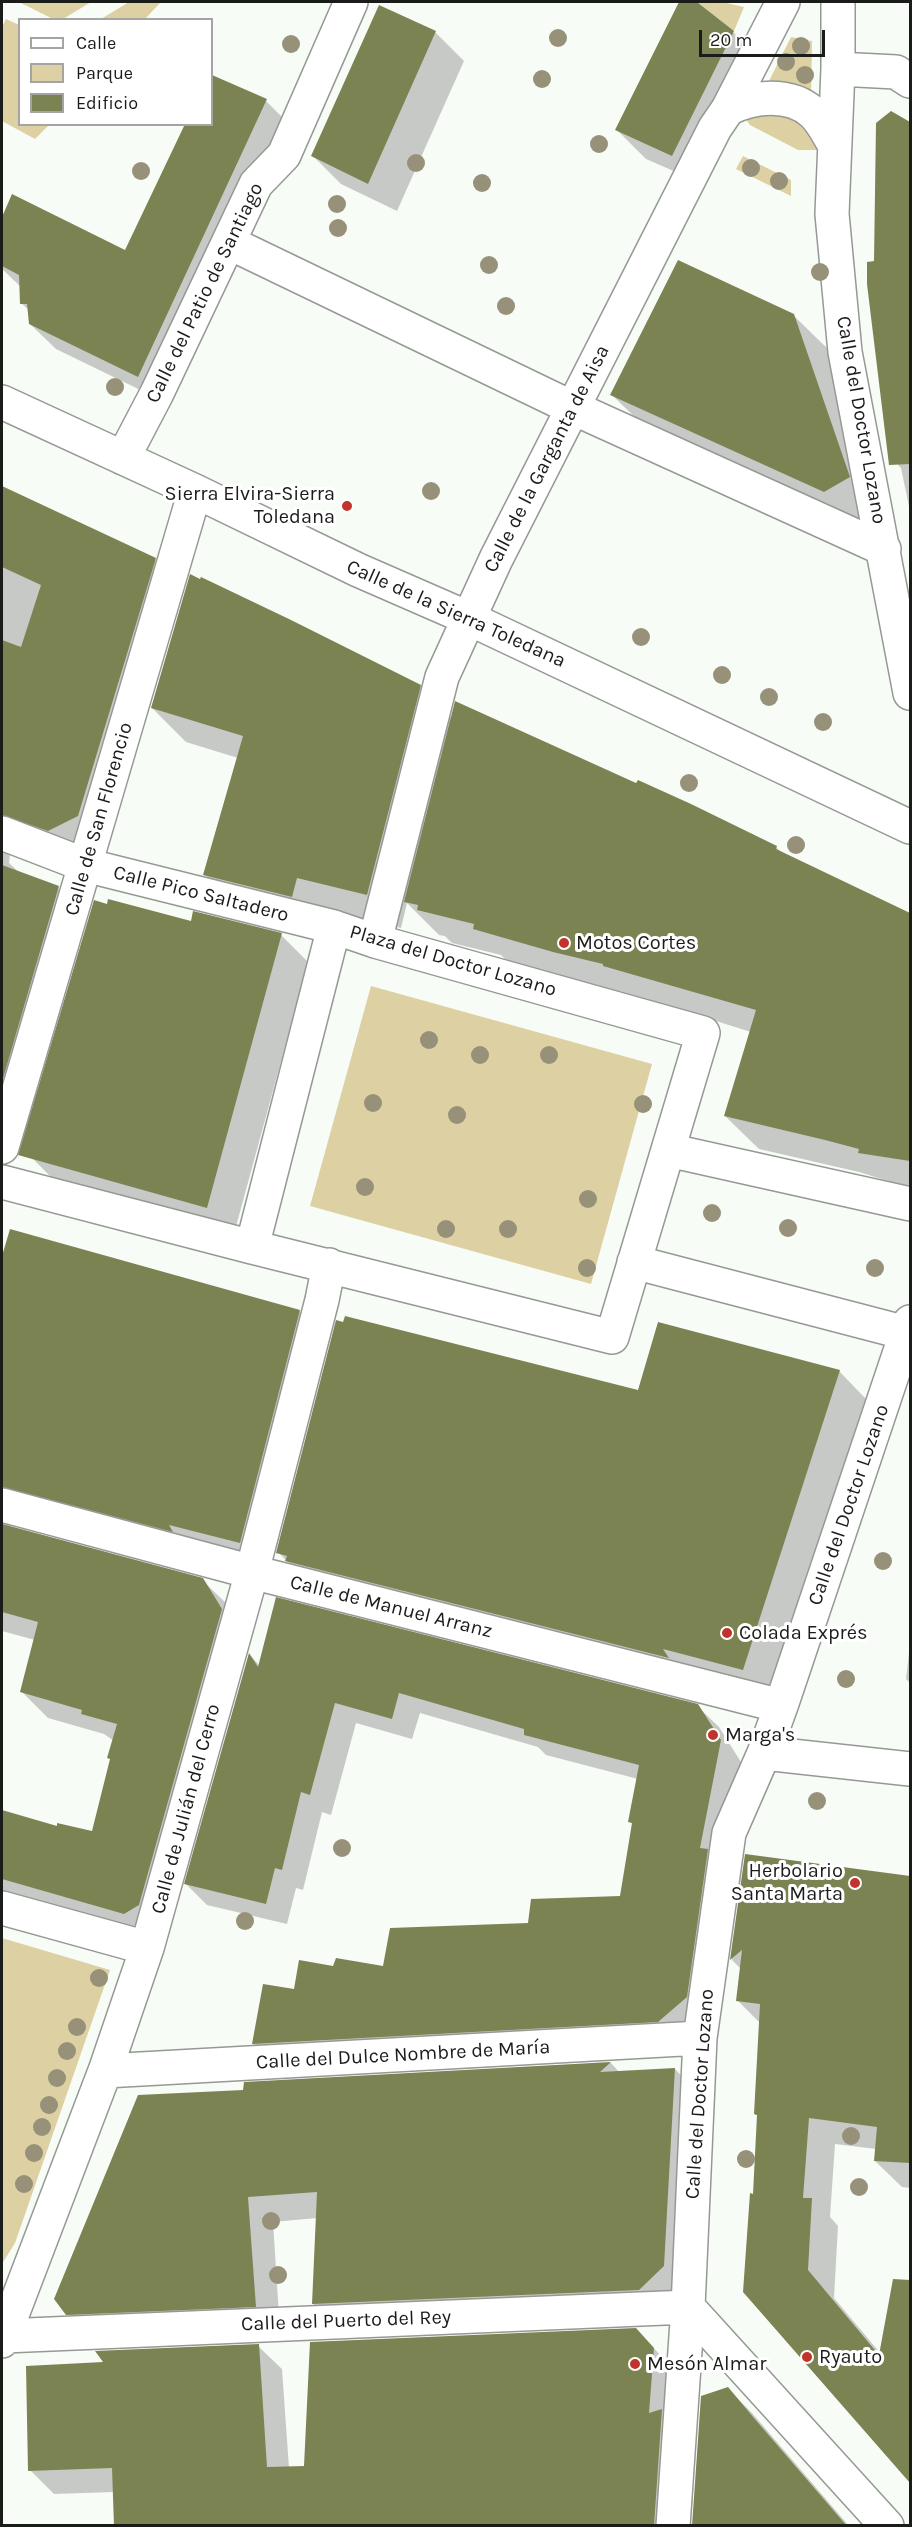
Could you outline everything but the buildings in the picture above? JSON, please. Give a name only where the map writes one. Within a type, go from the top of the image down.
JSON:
[{"type":"street","name":"Calle del Patio de Santiago","points":[[123,458],[230,243],[256,184],[284,155],[351,2]]},
{"type":"street","name":"Calle de la Garganta de Aisa","points":[[375,941],[442,677],[496,559],[715,128],[728,109],[783,2]]},
{"type":"street","name":"Calle del Doctor Lozano","points":[[838,2],[838,69],[832,214],[845,352],[910,693]]},
{"type":"street","points":[[838,69],[896,72],[910,81]]},
{"type":"street","points":[[728,109],[763,98],[789,100],[812,112],[834,144]]},
{"type":"street","points":[[230,243],[573,408],[884,549]]},
{"type":"street","name":"Calle de la Sierra Toledana","points":[[2,402],[910,826]]},
{"type":"street","name":"Calle de San Florencio","points":[[2,1147],[195,491]]},
{"type":"street","name":"Calle Pico Saltadero","points":[[2,833],[85,865],[334,927]]},
{"type":"street","name":"Plaza del Doctor Lozano","points":[[2,1182],[252,1247],[612,1336],[703,1033],[375,941],[334,927],[252,1247]]},
{"type":"street","points":[[668,1150],[910,1204]]},
{"type":"street","points":[[634,1262],[909,1329]]},
{"type":"street","name":"Calle de Julián del Cerro","points":[[3,2338],[105,2071],[147,1948],[252,1572],[329,1265]]},
{"type":"street","name":"Calle del Doctor Lozano","points":[[673,2526],[688,2307],[700,2038],[729,1833],[764,1753],[781,1706],[909,1329]]},
{"type":"street","name":"Calle de Manuel Arranz","points":[[2,1505],[252,1572],[781,1706]]},
{"type":"street","points":[[764,1753],[910,1769]]},
{"type":"street","points":[[2,1908],[147,1948]]},
{"type":"street","name":"Calle del Dulce Nombre de María","points":[[105,2071],[700,2038]]},
{"type":"street","points":[[688,2307],[886,2526]]},
{"type":"street","name":"Calle del Puerto del Rey","points":[[3,2338],[688,2307]]},
{"type":"green space","points":[[19,2],[91,2],[65,18],[51,18]]},
{"type":"green space","points":[[129,2],[161,2],[146,18],[103,18]]},
{"type":"green space","points":[[697,2],[722,2],[744,7],[734,31]]},
{"type":"green space","points":[[6,19],[18,25],[18,126],[48,126],[35,139],[2,121],[2,27]]},
{"type":"green space","points":[[791,37],[812,41],[811,97],[767,85]]},
{"type":"green space","points":[[760,111],[798,117],[820,150],[798,150],[750,125],[745,118]]},
{"type":"green space","points":[[743,156],[791,180],[791,196],[736,169]]},
{"type":"green space","points":[[371,986],[652,1064],[591,1284],[310,1206]]},
{"type":"green space","points":[[2,1938],[110,1970],[15,2243],[2,2264]]},
{"type":"place","name":"Sierra Elvira-Sierra Toledana","points":[[347,506]]},
{"type":"place","name":"Motos Cortes","points":[[564,943]]},
{"type":"place","name":"Colada Exprés","points":[[727,1633]]},
{"type":"place","name":"Marga's","points":[[713,1735]]},
{"type":"place","name":"Herbolario Santa Marta","points":[[855,1883]]},
{"type":"place","name":"Ryauto","points":[[807,2357]]},
{"type":"place","name":"Mesón Almar","points":[[635,2364]]}]
